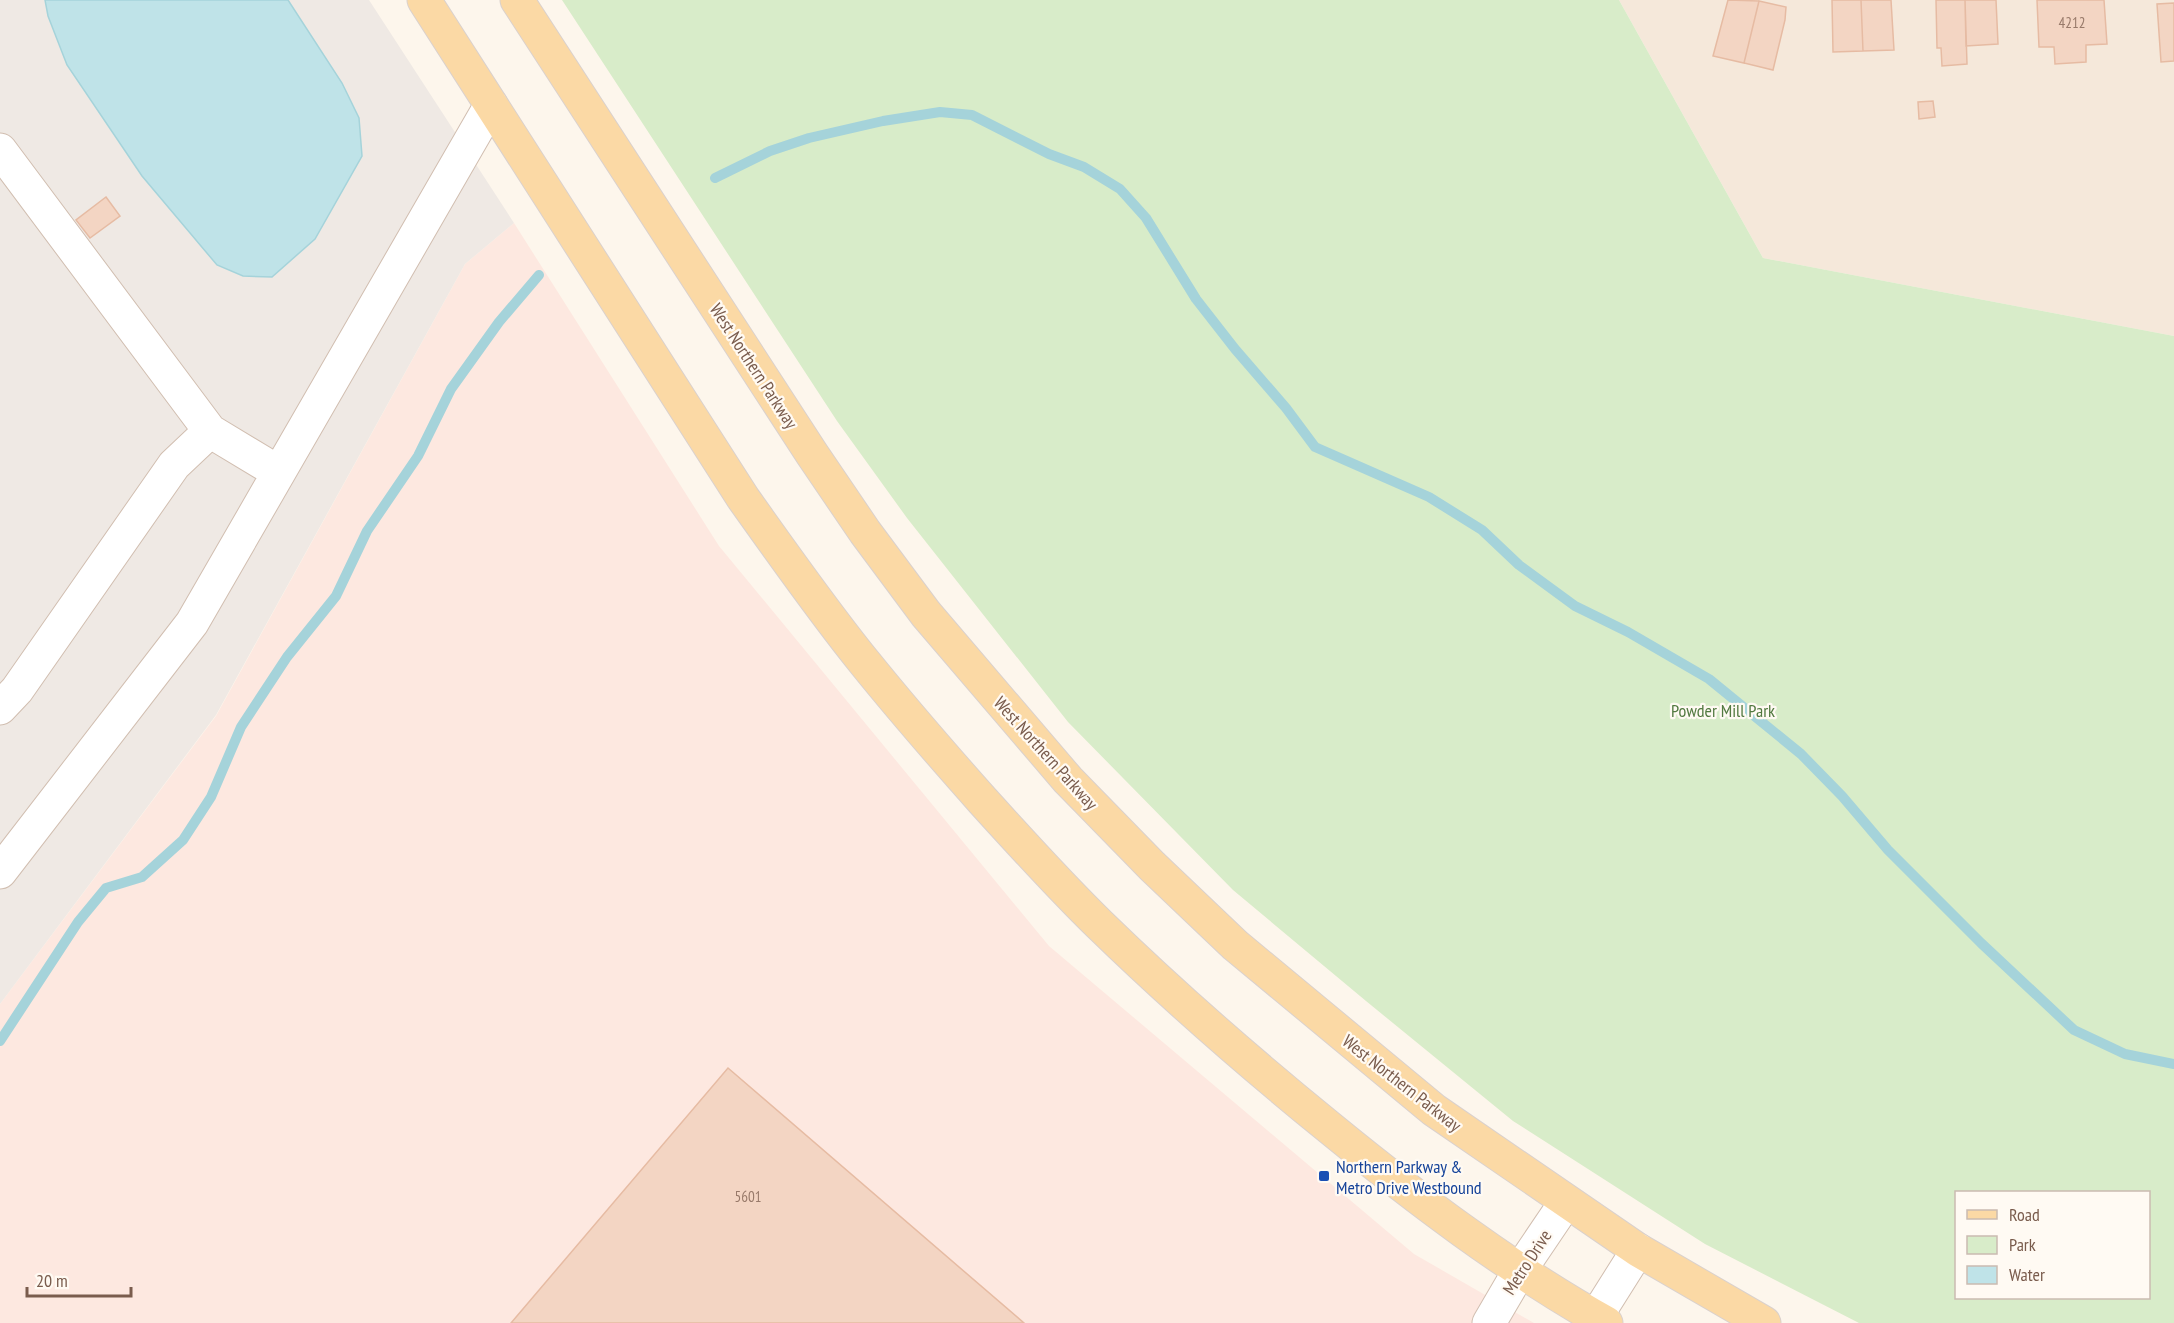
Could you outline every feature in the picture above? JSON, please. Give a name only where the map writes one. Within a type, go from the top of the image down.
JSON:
[{"type":"main road","points":[[424,0],[743,498],[843,635],[936,747],[1011,832],[1097,922],[1183,1004],[1272,1081],[1385,1173],[1520,1270],[1598,1321]]},
{"type":"main road","name":"West Northern Parkway","points":[[517,0],[805,444],[865,532],[926,614],[1060,771],[1152,866],[1235,945],[1434,1110],[1638,1250],[1764,1323]]},
{"type":"street","points":[[0,872],[192,623],[491,105]]},
{"type":"street","points":[[0,150],[210,431],[278,472]]},
{"type":"street","points":[[0,708],[17,690],[174,465],[210,431]]},
{"type":"street","name":"Metro Drive","points":[[1489,1323],[1520,1270],[1566,1202]]},
{"type":"street","points":[[1598,1321],[1638,1250]]},
{"type":"shaded area","points":[[0,0],[369,0],[514,223],[465,264],[216,715],[0,1004]]},
{"type":"shaded area","points":[[1619,0],[2174,0],[2174,336],[1763,258]]},
{"type":"shaded area","points":[[514,223],[719,546],[1049,946],[1414,1254],[1534,1323],[0,1323],[0,1004],[216,716],[465,264]]},
{"type":"green space","name":"Powder Mill Park","points":[[562,0],[1619,0],[1763,258],[2174,336],[2174,1323],[1859,1323],[1705,1244],[1513,1121],[1233,890],[1068,722],[907,518],[837,421]]},
{"type":"water","points":[[45,0],[288,0],[342,83],[359,118],[362,156],[315,239],[272,277],[243,276],[217,265],[142,176],[67,65],[48,16]]},
{"type":"building","points":[[1728,0],[1759,1],[1744,63],[1713,56]]},
{"type":"building","points":[[1832,0],[1861,0],[1863,51],[1833,52]]},
{"type":"building","points":[[1861,0],[1891,0],[1894,50],[1863,51]]},
{"type":"building","points":[[1936,0],[1965,0],[1967,64],[1942,66],[1941,48],[1937,48]]},
{"type":"building","points":[[1965,0],[1996,0],[1998,44],[1966,46]]},
{"type":"building","points":[[2037,0],[2104,0],[2107,44],[2086,45],[2086,62],[2055,64],[2054,47],[2039,47]]},
{"type":"building","points":[[1759,1],[1786,7],[1773,70],[1744,63]]},
{"type":"building","points":[[2174,3],[2174,61],[2161,62],[2157,4]]},
{"type":"building","points":[[1933,101],[1935,117],[1919,119],[1918,102]]},
{"type":"building","points":[[106,197],[120,216],[90,238],[76,220]]},
{"type":"building","points":[[728,1068],[1024,1323],[511,1323]]},
{"type":"waterway","points":[[715,178],[770,151],[809,138],[883,121],[940,112],[972,115],[1049,154],[1084,167],[1120,189],[1146,218],[1196,299],[1286,408],[1315,447],[1429,497],[1482,530],[1519,565],[1575,606],[1628,632],[1709,679],[1801,754],[1842,796],[1888,850],[1981,943],[2074,1030],[2125,1054],[2174,1064]]},
{"type":"waterway","points":[[0,1041],[78,922],[106,888],[142,877],[183,840],[211,797],[241,727],[287,657],[336,596],[367,531],[418,456],[451,389],[499,322],[539,275]]},
{"type":"place","name":"Northern Parkway & Metro Drive Westbound","points":[[1324,1176]]}]
